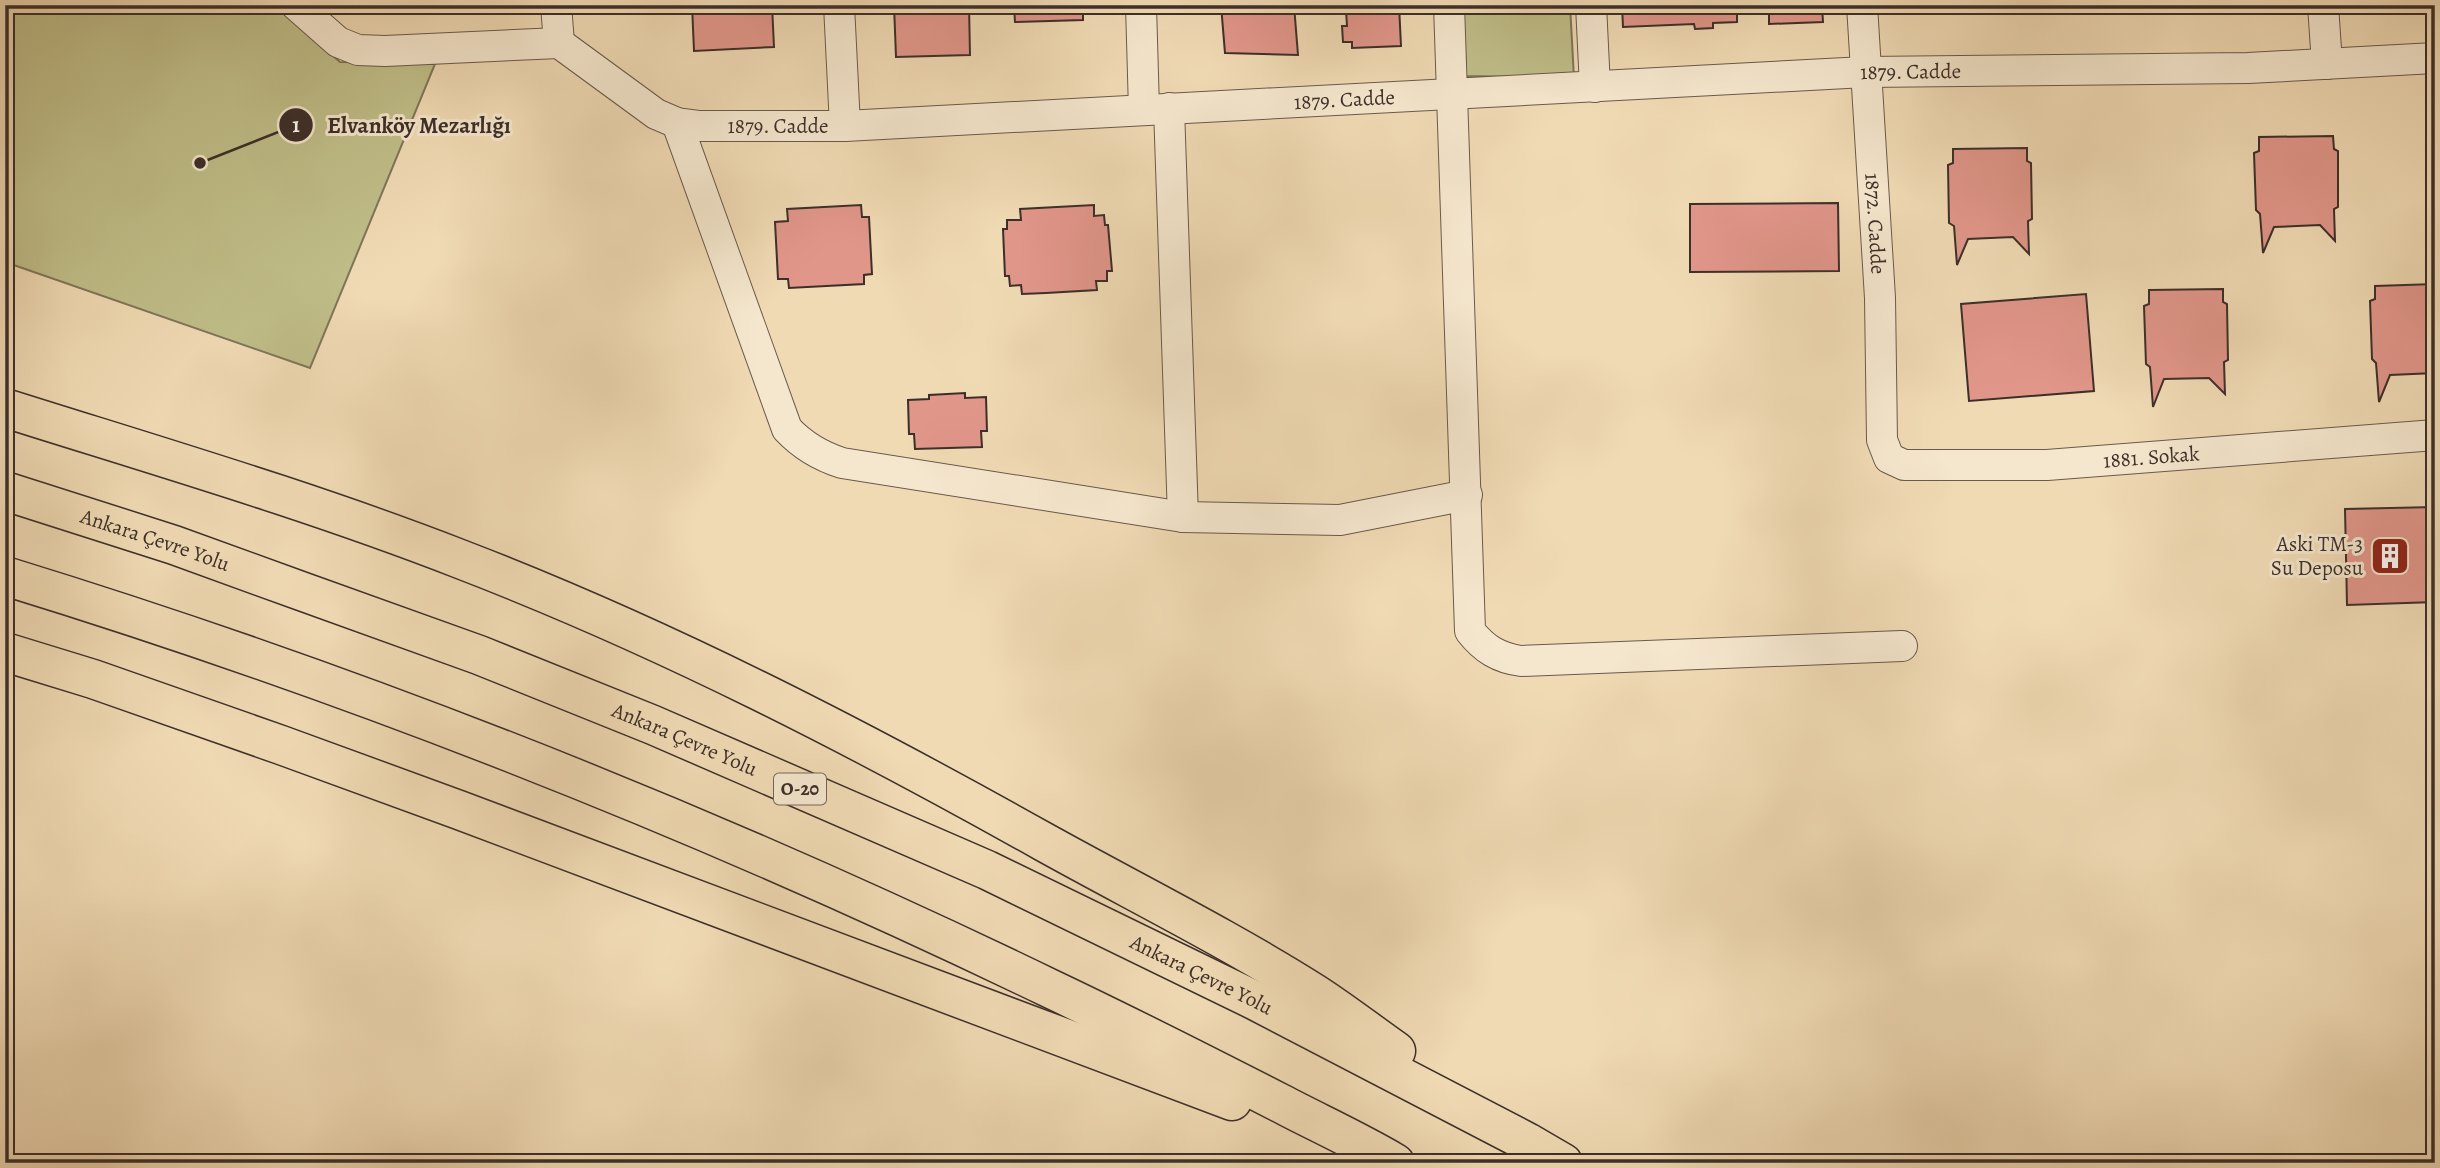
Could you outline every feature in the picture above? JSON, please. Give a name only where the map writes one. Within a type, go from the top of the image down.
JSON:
[{"type":"highway","points":[[5,408],[318,508],[463,560],[697,659],[947,788],[1261,962],[1317,995],[1527,1142]]},
{"type":"highway","name":"Ankara Çevre Yolu","points":[[5,491],[174,545],[302,591],[479,655],[653,724],[987,870],[1254,1000],[1563,1163]]},
{"type":"highway","points":[[5,576],[364,697],[645,807],[910,921],[1149,1036],[1390,1160]]},
{"type":"highway","points":[[5,652],[118,688],[421,796],[968,1001],[1107,1056],[1390,1160]]},
{"type":"street","points":[[296,5],[338,42],[358,50],[385,51],[559,43],[556,5]]},
{"type":"street","points":[[839,5],[845,126]]},
{"type":"street","points":[[1141,5],[1156,109],[1183,517]]},
{"type":"street","points":[[1449,5],[1470,631],[1488,650],[1521,661],[1902,646]]},
{"type":"street","points":[[1591,5],[1595,87]]},
{"type":"street","name":"1872. Cadde","points":[[1862,5],[1880,298],[1882,440]]},
{"type":"street","points":[[2323,5],[2327,64]]},
{"type":"street","name":"1879. Cadde","points":[[559,43],[656,114],[677,123],[845,126],[1866,72],[2248,68],[2435,58]]},
{"type":"street","points":[[677,123],[787,429],[809,449],[842,463],[1183,517],[1340,520],[1467,495]]},
{"type":"street","name":"1881. Sokak","points":[[1882,440],[1889,458],[1904,465],[2047,465],[2435,435]]},
{"type":"shaded area","points":[[5,5],[274,5],[340,62],[435,64],[310,368],[5,262]]},
{"type":"shaded area","points":[[1463,5],[1570,5],[1574,78],[1466,76]]},
{"type":"building","points":[[692,5],[772,5],[774,47],[694,51]]},
{"type":"building","points":[[894,5],[969,5],[970,55],[896,57]]},
{"type":"building","points":[[1014,5],[1083,5],[1083,20],[1015,22]]},
{"type":"building","points":[[1221,5],[1294,5],[1298,55],[1225,53]]},
{"type":"building","points":[[1369,5],[1399,5],[1401,46],[1352,48],[1352,42],[1343,42],[1342,26],[1347,26],[1346,10],[1369,9]]},
{"type":"building","points":[[1622,5],[1737,5],[1737,22],[1713,23],[1713,28],[1695,29],[1694,24],[1623,27]]},
{"type":"building","points":[[1769,5],[1822,5],[1823,22],[1769,24]]},
{"type":"building","points":[[2333,136],[2334,149],[2338,151],[2335,241],[2320,225],[2274,227],[2263,253],[2260,214],[2256,210],[2254,153],[2259,151],[2259,137]]},
{"type":"building","points":[[2027,148],[2027,161],[2031,163],[2032,219],[2028,221],[2029,254],[2013,237],[1968,239],[1957,265],[1954,226],[1949,223],[1948,165],[1953,163],[1953,149]]},
{"type":"building","points":[[1838,203],[1839,271],[1690,272],[1690,204]]},
{"type":"building","points":[[861,205],[862,217],[869,217],[872,274],[864,275],[864,284],[789,288],[788,279],[778,279],[775,222],[788,221],[787,209]]},
{"type":"building","points":[[1094,205],[1094,216],[1104,215],[1105,225],[1108,225],[1112,271],[1107,271],[1107,281],[1096,281],[1097,290],[1046,293],[1022,294],[1021,285],[1010,286],[1009,276],[1005,276],[1003,229],[1007,229],[1007,220],[1021,220],[1020,209]]},
{"type":"building","points":[[2435,284],[2435,373],[2390,375],[2379,402],[2376,363],[2372,359],[2370,301],[2375,299],[2375,286]]},
{"type":"building","points":[[2223,289],[2223,302],[2227,304],[2228,360],[2224,362],[2225,394],[2209,378],[2164,379],[2153,407],[2150,367],[2146,364],[2144,306],[2149,304],[2149,290]]},
{"type":"building","points":[[2086,294],[2094,391],[1969,401],[1961,304]]},
{"type":"building","points":[[965,393],[965,398],[986,397],[987,431],[981,431],[982,447],[915,449],[914,434],[909,434],[908,400],[929,399],[929,395]]},
{"type":"building","name":"Aski TM-3 Su Deposu","points":[[2435,507],[2435,602],[2347,605],[2345,509]]},
{"type":"place","name":"Elvanköy Mezarlığı","points":[[200,163]]},
{"type":"place","name":"Aski TM-3 Su Deposu","points":[[2390,556]]}]
